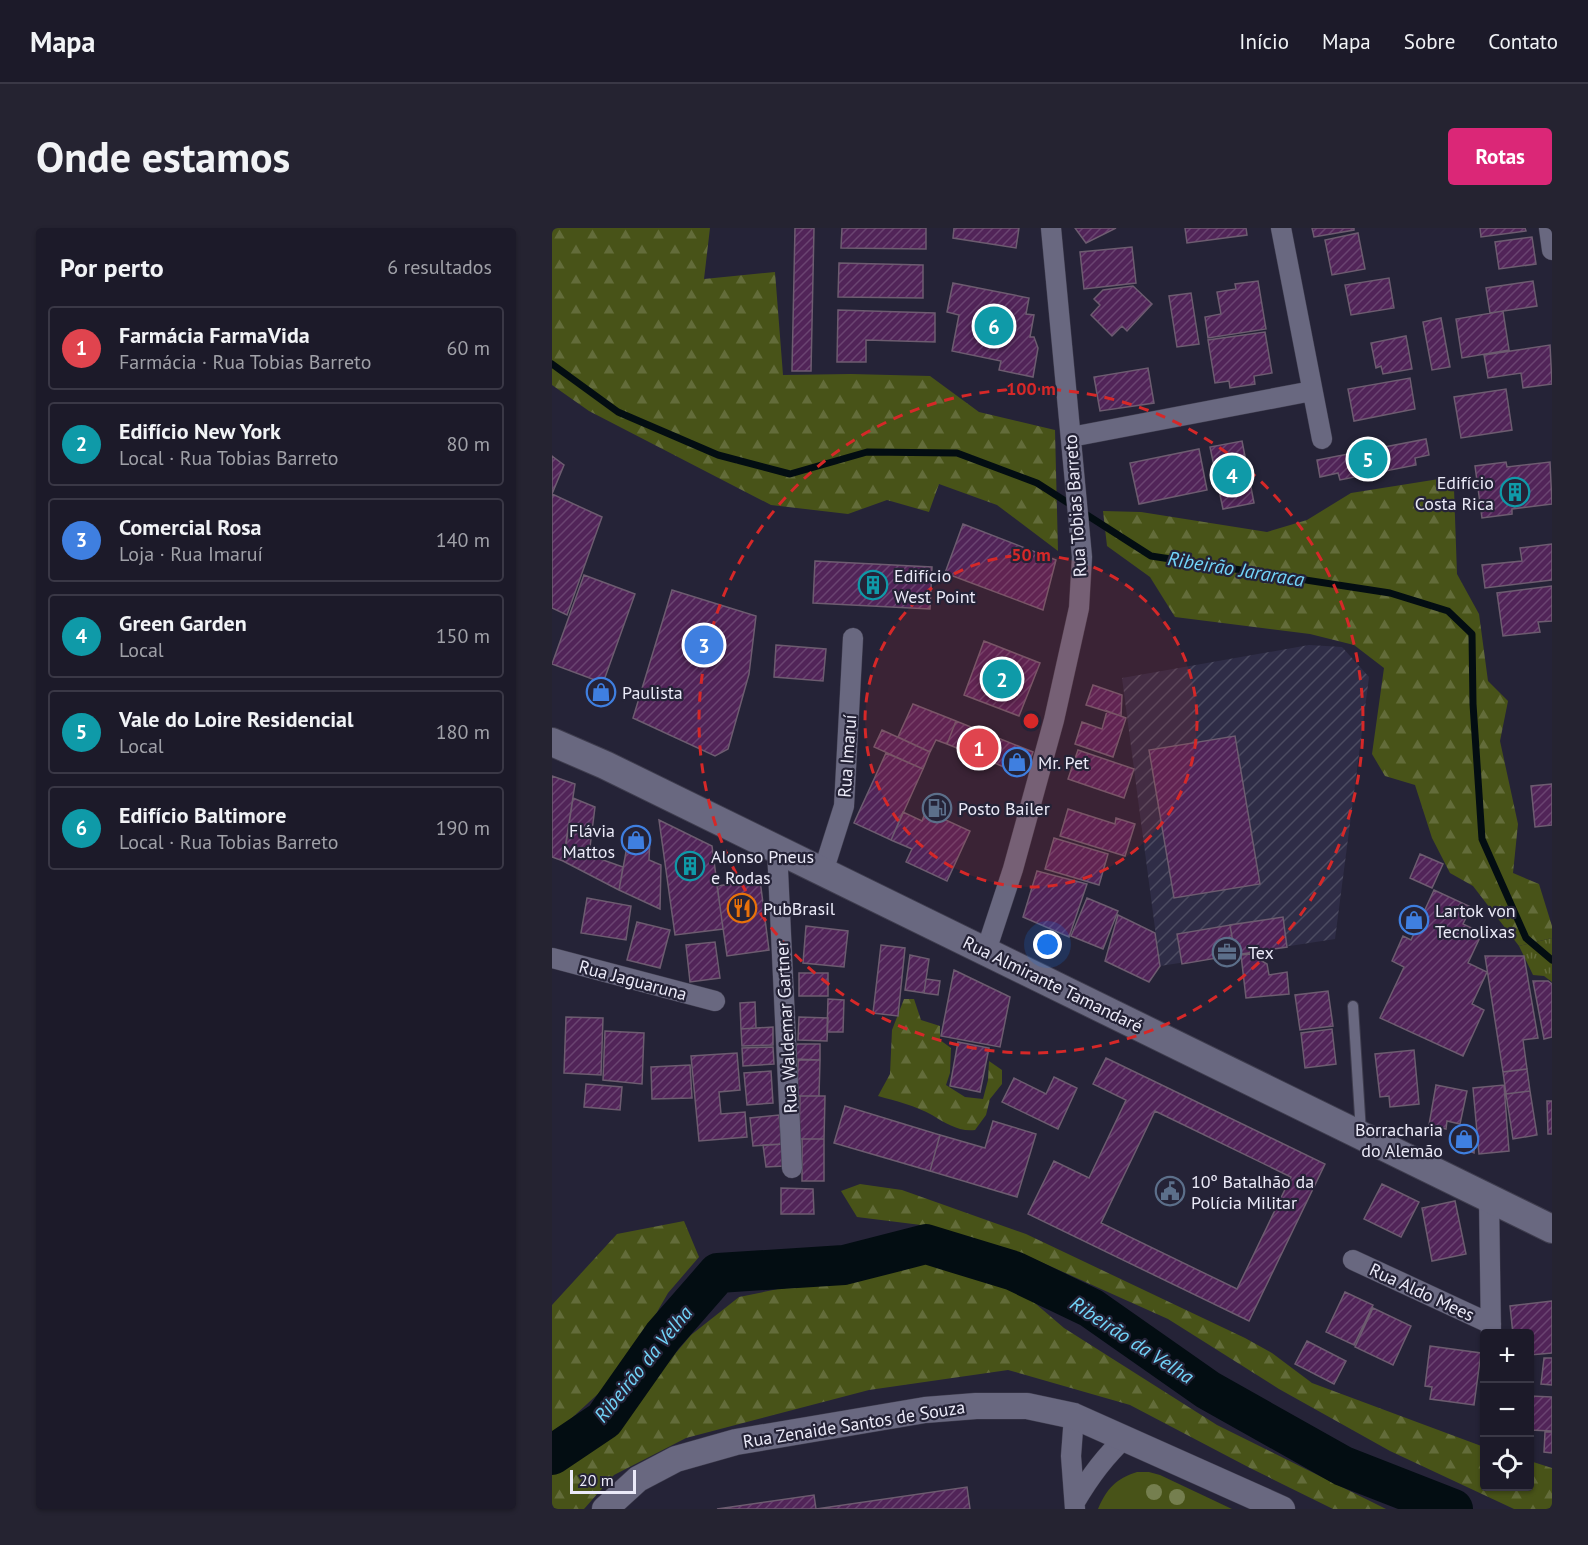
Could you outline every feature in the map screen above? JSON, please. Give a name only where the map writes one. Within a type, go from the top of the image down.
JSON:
[{"type":"main road","name":"Rua Almirante Tamandaré","points":[[552,742],[605,765],[1552,1229]]},
{"type":"street","name":"Rua Tobias Barreto","points":[[986,951],[1013,868],[1054,720],[1079,608],[1082,557],[1051,228]]},
{"type":"street","points":[[1281,228],[1322,439]]},
{"type":"street","points":[[1549,228],[1552,250]]},
{"type":"street","points":[[1071,438],[1312,390]]},
{"type":"street","name":"Rua Imaruí","points":[[823,872],[844,806],[853,638]]},
{"type":"street","name":"Rua Waldemar Gartner","points":[[777,849],[792,1168]]},
{"type":"street","name":"Rua Jaguaruna","points":[[552,958],[715,1001]]},
{"type":"street","points":[[1489,1198],[1491,1329]]},
{"type":"street","name":"Rua Aldo Mees","points":[[1353,1260],[1491,1329]]},
{"type":"street","name":"Rua Zenaide Santos de Souza","points":[[605,1509],[638,1479],[676,1459],[758,1438],[925,1410],[976,1406],[1027,1406],[1074,1416],[1282,1509]]},
{"type":"street","points":[[1074,1416],[1071,1456],[1075,1506]]},
{"type":"street","points":[[1075,1506],[1095,1469],[1125,1438]]},
{"type":"lane","points":[[1353,1006],[1362,1136]]},
{"type":"shaded area","points":[[1309,645],[1342,647],[1369,677],[1335,939],[1160,966],[1122,678]]},
{"type":"green space","points":[[552,228],[710,228],[704,279],[775,272],[783,375],[930,376],[979,412],[1055,430],[1058,551],[997,505],[939,484],[929,512],[887,500],[848,514],[771,505],[589,411],[552,385]]},
{"type":"green space","points":[[1439,479],[1454,489],[1457,574],[1479,614],[1488,681],[1508,701],[1500,741],[1518,824],[1513,873],[1539,884],[1552,926],[1552,938],[1519,946],[1473,886],[1450,873],[1432,838],[1415,785],[1385,776],[1372,754],[1384,668],[1354,645],[1310,634],[1175,617],[1150,577],[1107,546],[1103,511],[1141,512],[1267,532],[1307,520],[1351,493]]},
{"type":"green space","points":[[1552,938],[1552,982],[1544,976],[1533,975],[1519,946]]},
{"type":"green space","points":[[904,999],[914,999],[921,1020],[940,1026],[940,1040],[951,1048],[950,1073],[946,1085],[965,1097],[983,1099],[988,1080],[989,1061],[1002,1070],[1002,1084],[990,1099],[986,1115],[975,1130],[958,1128],[919,1109],[878,1096],[890,1074],[892,1030]]},
{"type":"green space","points":[[860,1184],[902,1190],[1026,1234],[1245,1338],[1272,1353],[1312,1383],[1480,1446],[1480,1491],[1534,1491],[1534,1462],[1552,1468],[1552,1509],[1514,1509],[1390,1451],[1279,1389],[1168,1319],[1032,1258],[929,1226],[857,1217],[841,1191]]},
{"type":"green space","points":[[684,1221],[699,1257],[668,1293],[623,1371],[563,1426],[552,1433],[552,1305],[617,1234]]},
{"type":"green space","points":[[920,1260],[1022,1292],[1064,1328],[1217,1425],[1386,1509],[1333,1509],[1130,1405],[1008,1370],[869,1390],[686,1438],[614,1475],[584,1509],[552,1509],[552,1470],[641,1394],[691,1335],[739,1297]]},
{"type":"green space","points":[[1137,1472],[1160,1475],[1232,1509],[1098,1509],[1113,1485]]},
{"type":"building","points":[[795,228],[814,228],[811,371],[792,371]]},
{"type":"building","points":[[842,228],[926,228],[926,249],[841,248]]},
{"type":"building","points":[[954,228],[1019,228],[1016,248],[953,238]]},
{"type":"building","points":[[1075,228],[1116,228],[1086,243]]},
{"type":"building","points":[[1185,228],[1246,228],[1247,235],[1187,243]]},
{"type":"building","points":[[1312,228],[1354,228],[1354,230],[1314,237]]},
{"type":"building","points":[[1480,228],[1525,228],[1526,231],[1481,237]]},
{"type":"building","points":[[1358,233],[1365,269],[1332,275],[1325,240]]},
{"type":"building","points":[[1532,237],[1536,264],[1499,269],[1495,242]]},
{"type":"building","points":[[1132,247],[1136,283],[1084,289],[1080,252]]},
{"type":"building","points":[[839,263],[923,265],[923,298],[838,297]]},
{"type":"building","points":[[1389,278],[1394,308],[1351,315],[1345,285]]},
{"type":"building","points":[[1258,281],[1266,329],[1208,338],[1205,317],[1221,314],[1217,292],[1236,289],[1235,284]]},
{"type":"building","points":[[1533,281],[1537,306],[1490,313],[1486,288]]},
{"type":"building","points":[[953,283],[1029,298],[1026,314],[1034,315],[1030,337],[1034,337],[1038,348],[1033,377],[999,370],[1001,361],[952,351],[959,315],[947,312]]},
{"type":"building","points":[[1133,286],[1152,304],[1127,331],[1122,326],[1112,336],[1091,315],[1100,305],[1094,299],[1103,290]]},
{"type":"building","points":[[1191,293],[1199,344],[1177,347],[1169,296]]},
{"type":"building","points":[[838,310],[935,313],[935,342],[866,340],[866,362],[837,362]]},
{"type":"building","points":[[1503,311],[1509,350],[1462,358],[1456,319]]},
{"type":"building","points":[[1441,318],[1450,367],[1432,370],[1423,322]]},
{"type":"building","points":[[1265,332],[1272,373],[1254,376],[1255,384],[1230,388],[1229,381],[1215,383],[1208,340]]},
{"type":"building","points":[[1406,336],[1412,369],[1383,374],[1381,366],[1376,368],[1371,343]]},
{"type":"building","points":[[1550,345],[1552,384],[1523,388],[1521,373],[1488,378],[1484,355]]},
{"type":"building","points":[[1148,368],[1154,403],[1100,411],[1094,377]]},
{"type":"building","points":[[1410,378],[1415,409],[1354,421],[1348,389]]},
{"type":"building","points":[[1506,389],[1512,430],[1461,438],[1454,397]]},
{"type":"building","points":[[1426,439],[1429,455],[1415,458],[1416,465],[1340,480],[1338,473],[1320,477],[1317,460]]},
{"type":"building","points":[[1242,441],[1254,503],[1223,509],[1210,447]]},
{"type":"building","points":[[1199,449],[1207,490],[1139,504],[1130,463]]},
{"type":"building","points":[[552,456],[564,465],[552,494]]},
{"type":"building","name":"Edifício Costa Rica","points":[[1506,462],[1507,467],[1550,462],[1552,504],[1512,509],[1512,514],[1482,518],[1475,466]]},
{"type":"building","points":[[552,494],[602,517],[567,615],[552,608]]},
{"type":"building","points":[[963,524],[1056,560],[1043,610],[945,573]]},
{"type":"building","points":[[1552,544],[1552,580],[1485,588],[1482,565],[1522,561],[1520,548]]},
{"type":"building","name":"Edifício West Point","points":[[815,561],[932,567],[930,609],[813,603]]},
{"type":"building","points":[[584,575],[635,594],[603,683],[552,664]]},
{"type":"building","points":[[1552,586],[1552,621],[1538,622],[1540,632],[1503,636],[1497,593]]},
{"type":"building","points":[[672,590],[756,616],[749,674],[728,749],[715,756],[633,718]]},
{"type":"building","points":[[984,641],[1040,663],[1019,716],[964,695]]},
{"type":"building","points":[[776,645],[826,649],[823,681],[774,677]]},
{"type":"building","points":[[1093,685],[1122,695],[1121,716],[1086,705]]},
{"type":"building","points":[[913,704],[956,721],[947,744],[936,740],[930,752],[898,737]]},
{"type":"building","points":[[1107,711],[1126,718],[1113,757],[1075,744],[1082,722],[1102,729]]},
{"type":"building","points":[[956,721],[1033,752],[1024,775],[947,744]]},
{"type":"building","points":[[882,730],[930,752],[923,769],[874,747]]},
{"type":"building","points":[[1235,736],[1260,884],[1174,898],[1149,750]]},
{"type":"building","points":[[1078,750],[1134,769],[1124,798],[1068,779]]},
{"type":"building","points":[[886,753],[923,769],[891,840],[854,823]]},
{"type":"building","points":[[552,776],[575,784],[563,861],[552,857]]},
{"type":"building","points":[[1552,784],[1552,825],[1535,827],[1531,786]]},
{"type":"building","points":[[573,798],[595,807],[589,855],[565,851]]},
{"type":"building","points":[[1068,809],[1115,824],[1116,818],[1135,824],[1125,856],[1060,836]]},
{"type":"building","points":[[926,811],[970,831],[947,881],[906,862],[912,849],[891,840],[903,812],[922,821]]},
{"type":"building","name":"Alonso Pneus e Rodas","points":[[659,820],[712,846],[723,929],[675,935]]},
{"type":"building","points":[[630,830],[650,838],[649,860],[661,865],[660,909],[619,890]]},
{"type":"building","points":[[1054,838],[1108,854],[1099,885],[1045,869]]},
{"type":"building","points":[[565,851],[589,855],[623,867],[619,890],[563,861]]},
{"type":"building","points":[[1420,854],[1443,864],[1432,888],[1410,878]]},
{"type":"building","points":[[1037,871],[1087,884],[1069,937],[1023,917]]},
{"type":"building","name":"PubBrasil","points":[[760,880],[769,950],[727,956],[717,886]]},
{"type":"building","points":[[1434,890],[1471,907],[1463,924],[1482,933],[1468,963],[1487,972],[1472,1004],[1484,1010],[1463,1056],[1380,1018],[1404,967],[1392,961],[1403,936],[1411,940]]},
{"type":"building","points":[[587,898],[631,906],[626,940],[581,933]]},
{"type":"building","points":[[1087,898],[1118,911],[1103,949],[1071,936]]},
{"type":"building","points":[[1118,915],[1155,933],[1160,966],[1149,982],[1105,961]]},
{"type":"building","points":[[1283,917],[1287,947],[1235,955],[1230,925]]},
{"type":"building","points":[[637,922],[670,930],[660,968],[627,960]]},
{"type":"building","points":[[1230,925],[1235,955],[1182,964],[1177,934]]},
{"type":"building","points":[[806,926],[848,931],[844,967],[803,963]]},
{"type":"building","points":[[715,942],[720,978],[690,982],[686,945]]},
{"type":"building","points":[[881,945],[905,948],[898,1016],[873,1013]]},
{"type":"building","points":[[1250,954],[1267,964],[1269,975],[1287,972],[1289,994],[1246,998],[1241,955]]},
{"type":"building","points":[[910,955],[929,959],[924,993],[905,990]]},
{"type":"building","points":[[1485,956],[1524,956],[1538,1038],[1523,1040],[1527,1069],[1503,1072]]},
{"type":"building","points":[[954,970],[1010,997],[1000,1047],[941,1036]]},
{"type":"building","points":[[799,973],[828,973],[828,996],[799,996]]},
{"type":"building","points":[[926,979],[940,981],[938,995],[924,993]]},
{"type":"building","points":[[1533,981],[1548,981],[1552,984],[1552,1037],[1544,1039]]},
{"type":"building","points":[[1328,991],[1333,1026],[1300,1030],[1295,995]]},
{"type":"building","points":[[828,999],[844,1000],[843,1032],[827,1032]]},
{"type":"building","points":[[755,1002],[756,1028],[741,1029],[740,1003]]},
{"type":"building","points":[[566,1017],[603,1018],[601,1075],[564,1073]]},
{"type":"building","points":[[799,1017],[828,1018],[827,1041],[798,1040]]},
{"type":"building","points":[[773,1027],[773,1045],[742,1046],[741,1029]]},
{"type":"building","points":[[1332,1029],[1336,1064],[1305,1068],[1301,1033]]},
{"type":"building","points":[[605,1031],[644,1033],[642,1084],[603,1080]]},
{"type":"building","points":[[958,1042],[989,1048],[980,1092],[950,1086]]},
{"type":"building","points":[[795,1044],[820,1044],[820,1060],[795,1059]]},
{"type":"building","points":[[773,1047],[774,1064],[743,1066],[742,1048]]},
{"type":"building","points":[[1414,1050],[1419,1104],[1390,1107],[1389,1096],[1380,1097],[1375,1054]]},
{"type":"building","points":[[737,1053],[740,1090],[719,1092],[721,1114],[745,1112],[747,1137],[699,1141],[691,1056]]},
{"type":"building","points":[[1106,1058],[1325,1164],[1249,1321],[1028,1214],[1054,1161],[1089,1178],[1126,1100],[1093,1084]],"holes":[[[1155,1111],[1291,1177],[1237,1289],[1101,1223]]]},
{"type":"building","points":[[798,1060],[820,1060],[819,1096],[797,1096]]},
{"type":"building","points":[[690,1065],[692,1098],[652,1099],[651,1067]]},
{"type":"building","points":[[1527,1069],[1530,1091],[1506,1094],[1503,1072]]},
{"type":"building","points":[[771,1071],[773,1103],[747,1105],[744,1073]]},
{"type":"building","points":[[1054,1077],[1077,1088],[1058,1129],[1002,1102],[1014,1078],[1046,1094]]},
{"type":"building","points":[[586,1084],[622,1087],[620,1110],[584,1107]]},
{"type":"building","points":[[1436,1085],[1467,1091],[1460,1124],[1447,1121],[1446,1129],[1429,1125]]},
{"type":"building","points":[[1504,1085],[1509,1151],[1479,1154],[1473,1088]]},
{"type":"building","points":[[1530,1091],[1537,1135],[1513,1139],[1506,1094]]},
{"type":"building","points":[[800,1096],[825,1096],[824,1139],[799,1139]]},
{"type":"building","points":[[1547,1101],[1552,1101],[1552,1134],[1548,1134]]},
{"type":"building","points":[[845,1106],[940,1135],[930,1171],[834,1143]]},
{"type":"building","points":[[779,1115],[782,1144],[753,1146],[750,1118]]},
{"type":"building","points":[[993,1121],[1036,1134],[1017,1197],[930,1171],[940,1135],[985,1148]]},
{"type":"building","name":"Borracharia do Alemão","points":[[1458,1127],[1475,1135],[1474,1153],[1451,1143]]},
{"type":"building","points":[[802,1139],[824,1139],[824,1181],[802,1181]]},
{"type":"building","points":[[782,1144],[784,1166],[766,1167],[763,1145]]},
{"type":"building","points":[[1382,1184],[1419,1202],[1401,1237],[1364,1219]]},
{"type":"building","points":[[781,1188],[813,1189],[814,1214],[781,1214]]},
{"type":"building","points":[[1455,1201],[1466,1254],[1432,1261],[1422,1208]]},
{"type":"building","points":[[1345,1292],[1373,1305],[1354,1345],[1326,1332]]},
{"type":"building","points":[[1552,1301],[1552,1353],[1534,1355],[1534,1329],[1512,1329],[1510,1306]]},
{"type":"building","points":[[1373,1308],[1411,1326],[1393,1365],[1355,1347]]},
{"type":"building","points":[[1307,1341],[1346,1361],[1334,1384],[1295,1364]]},
{"type":"building","points":[[1430,1346],[1480,1353],[1474,1405],[1430,1399],[1432,1387],[1425,1386]]},
{"type":"building","points":[[1544,1358],[1552,1358],[1552,1385],[1541,1384]]},
{"type":"building","points":[[1534,1396],[1552,1397],[1552,1431],[1534,1430]]},
{"type":"building","points":[[1545,1432],[1552,1432],[1552,1453],[1544,1452]]},
{"type":"building","points":[[967,1487],[970,1509],[816,1509]]},
{"type":"building","points":[[814,1495],[816,1509],[717,1509]]},
{"type":"waterway","name":"Ribeirão Jararaca","points":[[552,364],[618,412],[718,455],[790,474],[867,452],[957,453],[1037,483],[1151,556],[1390,593],[1448,611],[1472,634],[1473,704],[1482,839],[1526,938],[1552,960]]},
{"type":"waterway","name":"Ribeirão da Velha","points":[[552,1455],[604,1420],[663,1336],[718,1273],[844,1265],[926,1244],[1014,1271],[1091,1308],[1208,1390],[1343,1466],[1453,1509]]},
{"type":"place","name":"Edifício Baltimore","points":[[994,326]]},
{"type":"place","name":"Vale do Loire Residencial","points":[[1368,459]]},
{"type":"place","name":"Green Garden","points":[[1232,475]]},
{"type":"place","name":"Edifício Costa Rica","points":[[1515,492]]},
{"type":"place","name":"Edifício West Point","points":[[873,585]]},
{"type":"place","name":"Comercial Rosa","points":[[704,645]]},
{"type":"place","name":"Edifício New York","points":[[1002,679]]},
{"type":"place","name":"Paulista","points":[[601,692]]},
{"type":"place","name":"Farmácia FarmaVida","points":[[979,748]]},
{"type":"place","name":"Mr. Pet","points":[[1017,762]]},
{"type":"place","name":"Posto Bailer","points":[[937,808]]},
{"type":"place","name":"Flávia Mattos","points":[[636,840]]},
{"type":"place","name":"Alonso Pneus e Rodas","points":[[690,866]]},
{"type":"place","name":"PubBrasil","points":[[742,908]]},
{"type":"place","name":"Lartok von Tecnolixas","points":[[1414,920]]},
{"type":"place","name":"Tex","points":[[1227,952]]},
{"type":"place","name":"Borracharia do Alemão","points":[[1464,1139]]},
{"type":"place","name":"10º Batalhão da Polícia Militar","points":[[1170,1191]]}]
